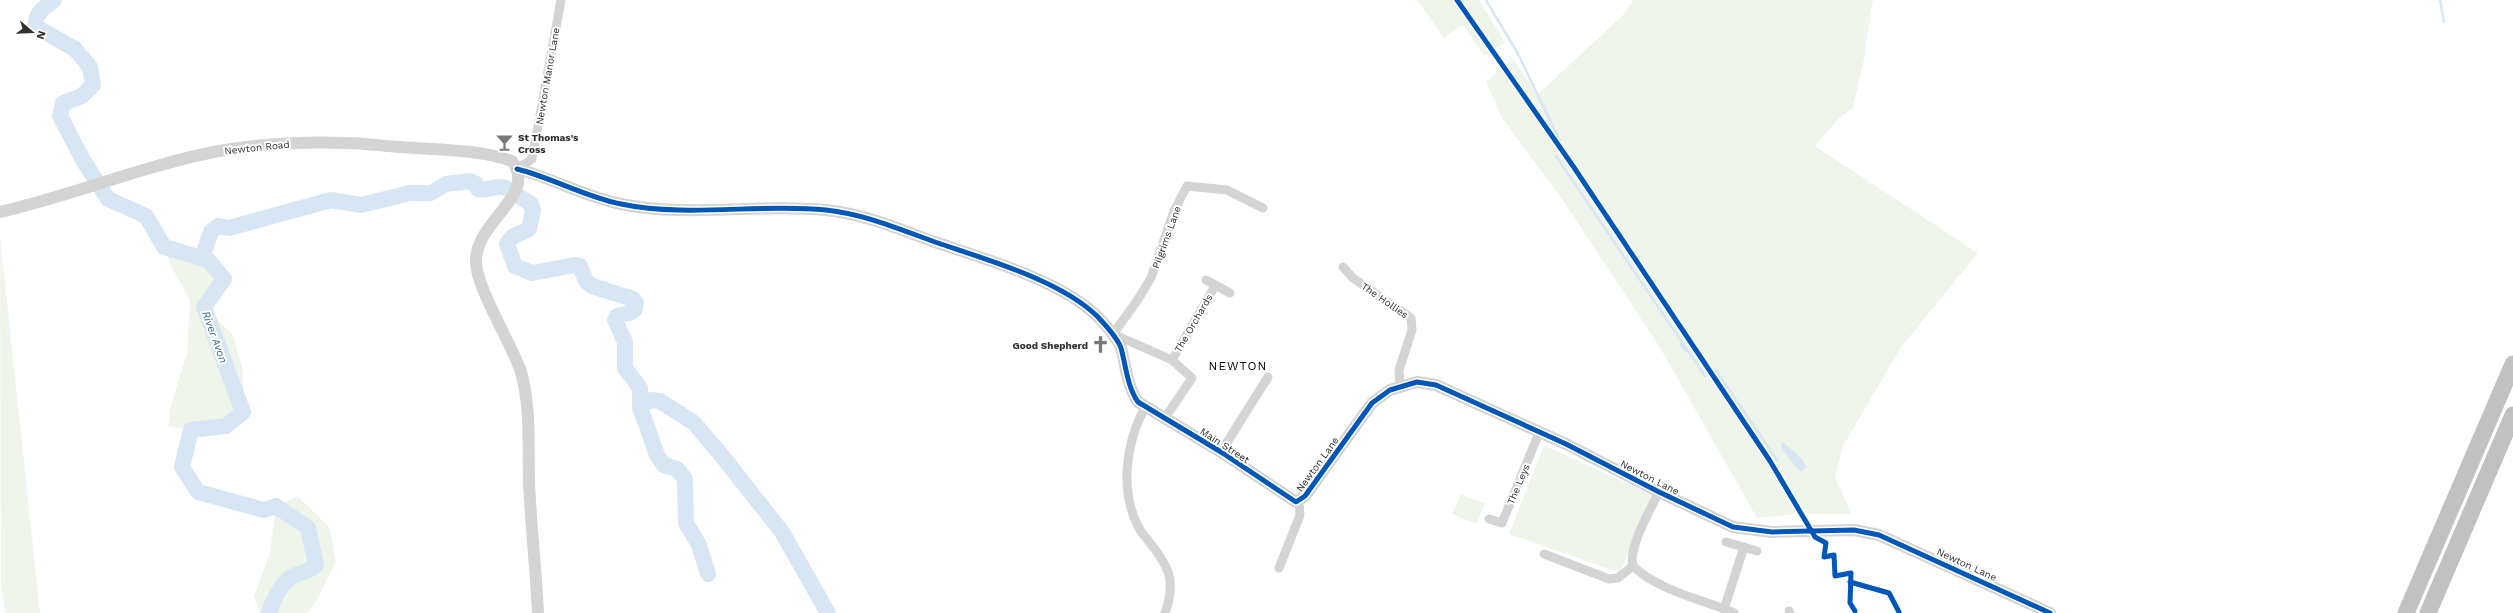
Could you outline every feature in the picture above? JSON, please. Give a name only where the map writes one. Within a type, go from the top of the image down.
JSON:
[{"type":"highway","points":[[2406,613],[2513,364]]},
{"type":"highway","points":[[2428,613],[2513,415]]},
{"type":"street","name":"Newton Manor Lane","points":[[517,169],[532,159],[561,0]]},
{"type":"street","name":"Newton Road","points":[[0,212],[81,191],[114,179],[218,152],[296,143],[347,143],[477,154],[512,161],[517,169],[590,196],[621,205],[652,208],[825,210],[855,214],[985,259],[1052,287],[1083,303],[1113,334],[1120,346],[1132,392],[1138,402],[1145,407]]},
{"type":"street","points":[[517,169],[519,187],[480,239],[475,262],[482,286],[521,373],[526,405],[529,486],[538,613]]},
{"type":"street","name":"Pilgrims Lane","points":[[1113,334],[1137,301],[1151,278],[1174,211],[1187,186],[1227,190],[1263,208]]},
{"type":"street","name":"The Hollies","points":[[1343,267],[1353,278],[1411,318],[1412,330],[1399,370],[1400,385]]},
{"type":"street","name":"The Orchards","points":[[1206,280],[1230,293]]},
{"type":"street","name":"The Orchards","points":[[1172,360],[1215,286]]},
{"type":"street","points":[[1113,334],[1172,360],[1192,378],[1165,418]]},
{"type":"street","points":[[1222,452],[1268,377]]},
{"type":"street","name":"Newton Lane","points":[[1296,501],[1372,403],[1400,385],[1417,382],[1436,385],[1566,444],[1659,492],[1733,527],[1762,532],[1854,530],[1879,535],[1916,550],[2050,613]]},
{"type":"street","points":[[1145,407],[1131,439],[1128,461],[1129,492],[1139,529],[1168,568],[1171,586],[1165,613]]},
{"type":"street","name":"Main Street","points":[[1145,407],[1222,452],[1296,501]]},
{"type":"street","name":"The Leys","points":[[1490,519],[1502,523],[1539,433]]},
{"type":"street","points":[[1659,492],[1631,558],[1633,566],[1642,574],[1691,598],[1734,613]]},
{"type":"street","points":[[1279,568],[1300,515],[1296,501]]},
{"type":"street","points":[[1726,542],[1757,551]]},
{"type":"street","points":[[1724,609],[1744,548]]},
{"type":"street","points":[[1544,554],[1609,579],[1618,578],[1633,566]]},
{"type":"shaded area","points":[[1417,0],[1479,0],[1505,43],[1484,56],[1464,26],[1458,28],[1444,38]]},
{"type":"shaded area","points":[[1633,0],[1873,0],[1863,64],[1853,108],[1838,119],[1815,146],[1978,253],[1902,346],[1843,446],[1835,476],[1851,514],[1798,514],[1757,518],[1659,346],[1562,199],[1502,118],[1486,82],[1512,58],[1538,94],[1624,14]]},
{"type":"shaded area","points":[[0,235],[40,613],[5,613],[1,582]]},
{"type":"shaded area","points":[[164,247],[208,260],[224,279],[204,307],[233,335],[243,371],[243,412],[226,426],[191,430],[168,426],[171,405],[187,353],[190,300],[171,266]]},
{"type":"shaded area","points":[[1544,445],[1652,495],[1620,573],[1509,534]]},
{"type":"shaded area","points":[[1461,494],[1485,504],[1476,524],[1452,514]]},
{"type":"shaded area","points":[[298,496],[330,528],[336,561],[316,602],[307,613],[260,613],[254,596],[270,552],[276,506]]},
{"type":"water","points":[[1681,339],[1690,353],[1685,352],[1679,345]]},
{"type":"water","points":[[1783,442],[1802,459],[1806,467],[1802,472],[1785,453],[1781,446]]},
{"type":"waterway","name":"River Avon","points":[[54,0],[40,11],[38,14],[36,27],[75,49],[90,67],[93,85],[82,96],[63,103],[60,116],[83,160],[108,199],[146,216],[164,247],[208,260],[224,279],[204,307],[243,412],[226,426],[191,430],[182,467],[198,492],[264,510],[276,506],[308,528],[316,565],[310,570],[293,576],[283,584],[272,604],[269,613]]},
{"type":"waterway","points":[[1486,0],[1518,54],[1560,141],[1559,145]]},
{"type":"waterway","points":[[2440,0],[2444,22]]},
{"type":"waterway","points":[[1556,156],[1705,376]]},
{"type":"waterway","points":[[202,258],[211,232],[218,226],[229,228],[331,200],[361,205],[410,193],[431,193],[446,184],[470,181],[476,184],[478,189],[482,190],[499,187],[506,188]]},
{"type":"waterway","points":[[520,197],[531,204],[533,210],[529,229],[512,237],[507,244],[515,266],[532,273],[575,265],[580,266],[586,281],[592,286],[633,299],[636,303],[635,309],[630,313],[617,316],[615,320],[625,342],[625,368],[640,388],[640,407],[650,400],[660,401],[694,423],[782,532],[828,613]]},
{"type":"waterway","points":[[1715,369],[1777,460]]},
{"type":"waterway","points":[[640,407],[657,455],[664,465],[677,469],[685,479],[686,523],[699,545],[708,574]]},
{"type":"cycle path","points":[[1457,0],[1573,166],[1770,461],[1815,537],[1826,543],[1824,557],[1834,555],[1835,576],[1851,573],[1850,603],[1855,611]]},
{"type":"cycle path","points":[[517,169],[608,201],[646,208],[672,210],[801,208],[840,212],[881,223],[998,263],[1043,281],[1082,304],[1098,317],[1114,336],[1121,348],[1129,383],[1138,402],[1221,452],[1296,502],[1305,496],[1372,403],[1390,390],[1417,382],[1436,385],[1566,444],[1659,492],[1733,527],[1772,532],[1854,530],[1879,535],[2050,613]]},
{"type":"cycle path","points":[[1850,582],[1889,593],[1899,612]]},
{"type":"place","name":"St Thomas's Cross","points":[[505,143]]},
{"type":"place","name":"Good Shepherd","points":[[1101,345]]},
{"type":"district","name":"NEWTON","points":[[1238,366]]}]
